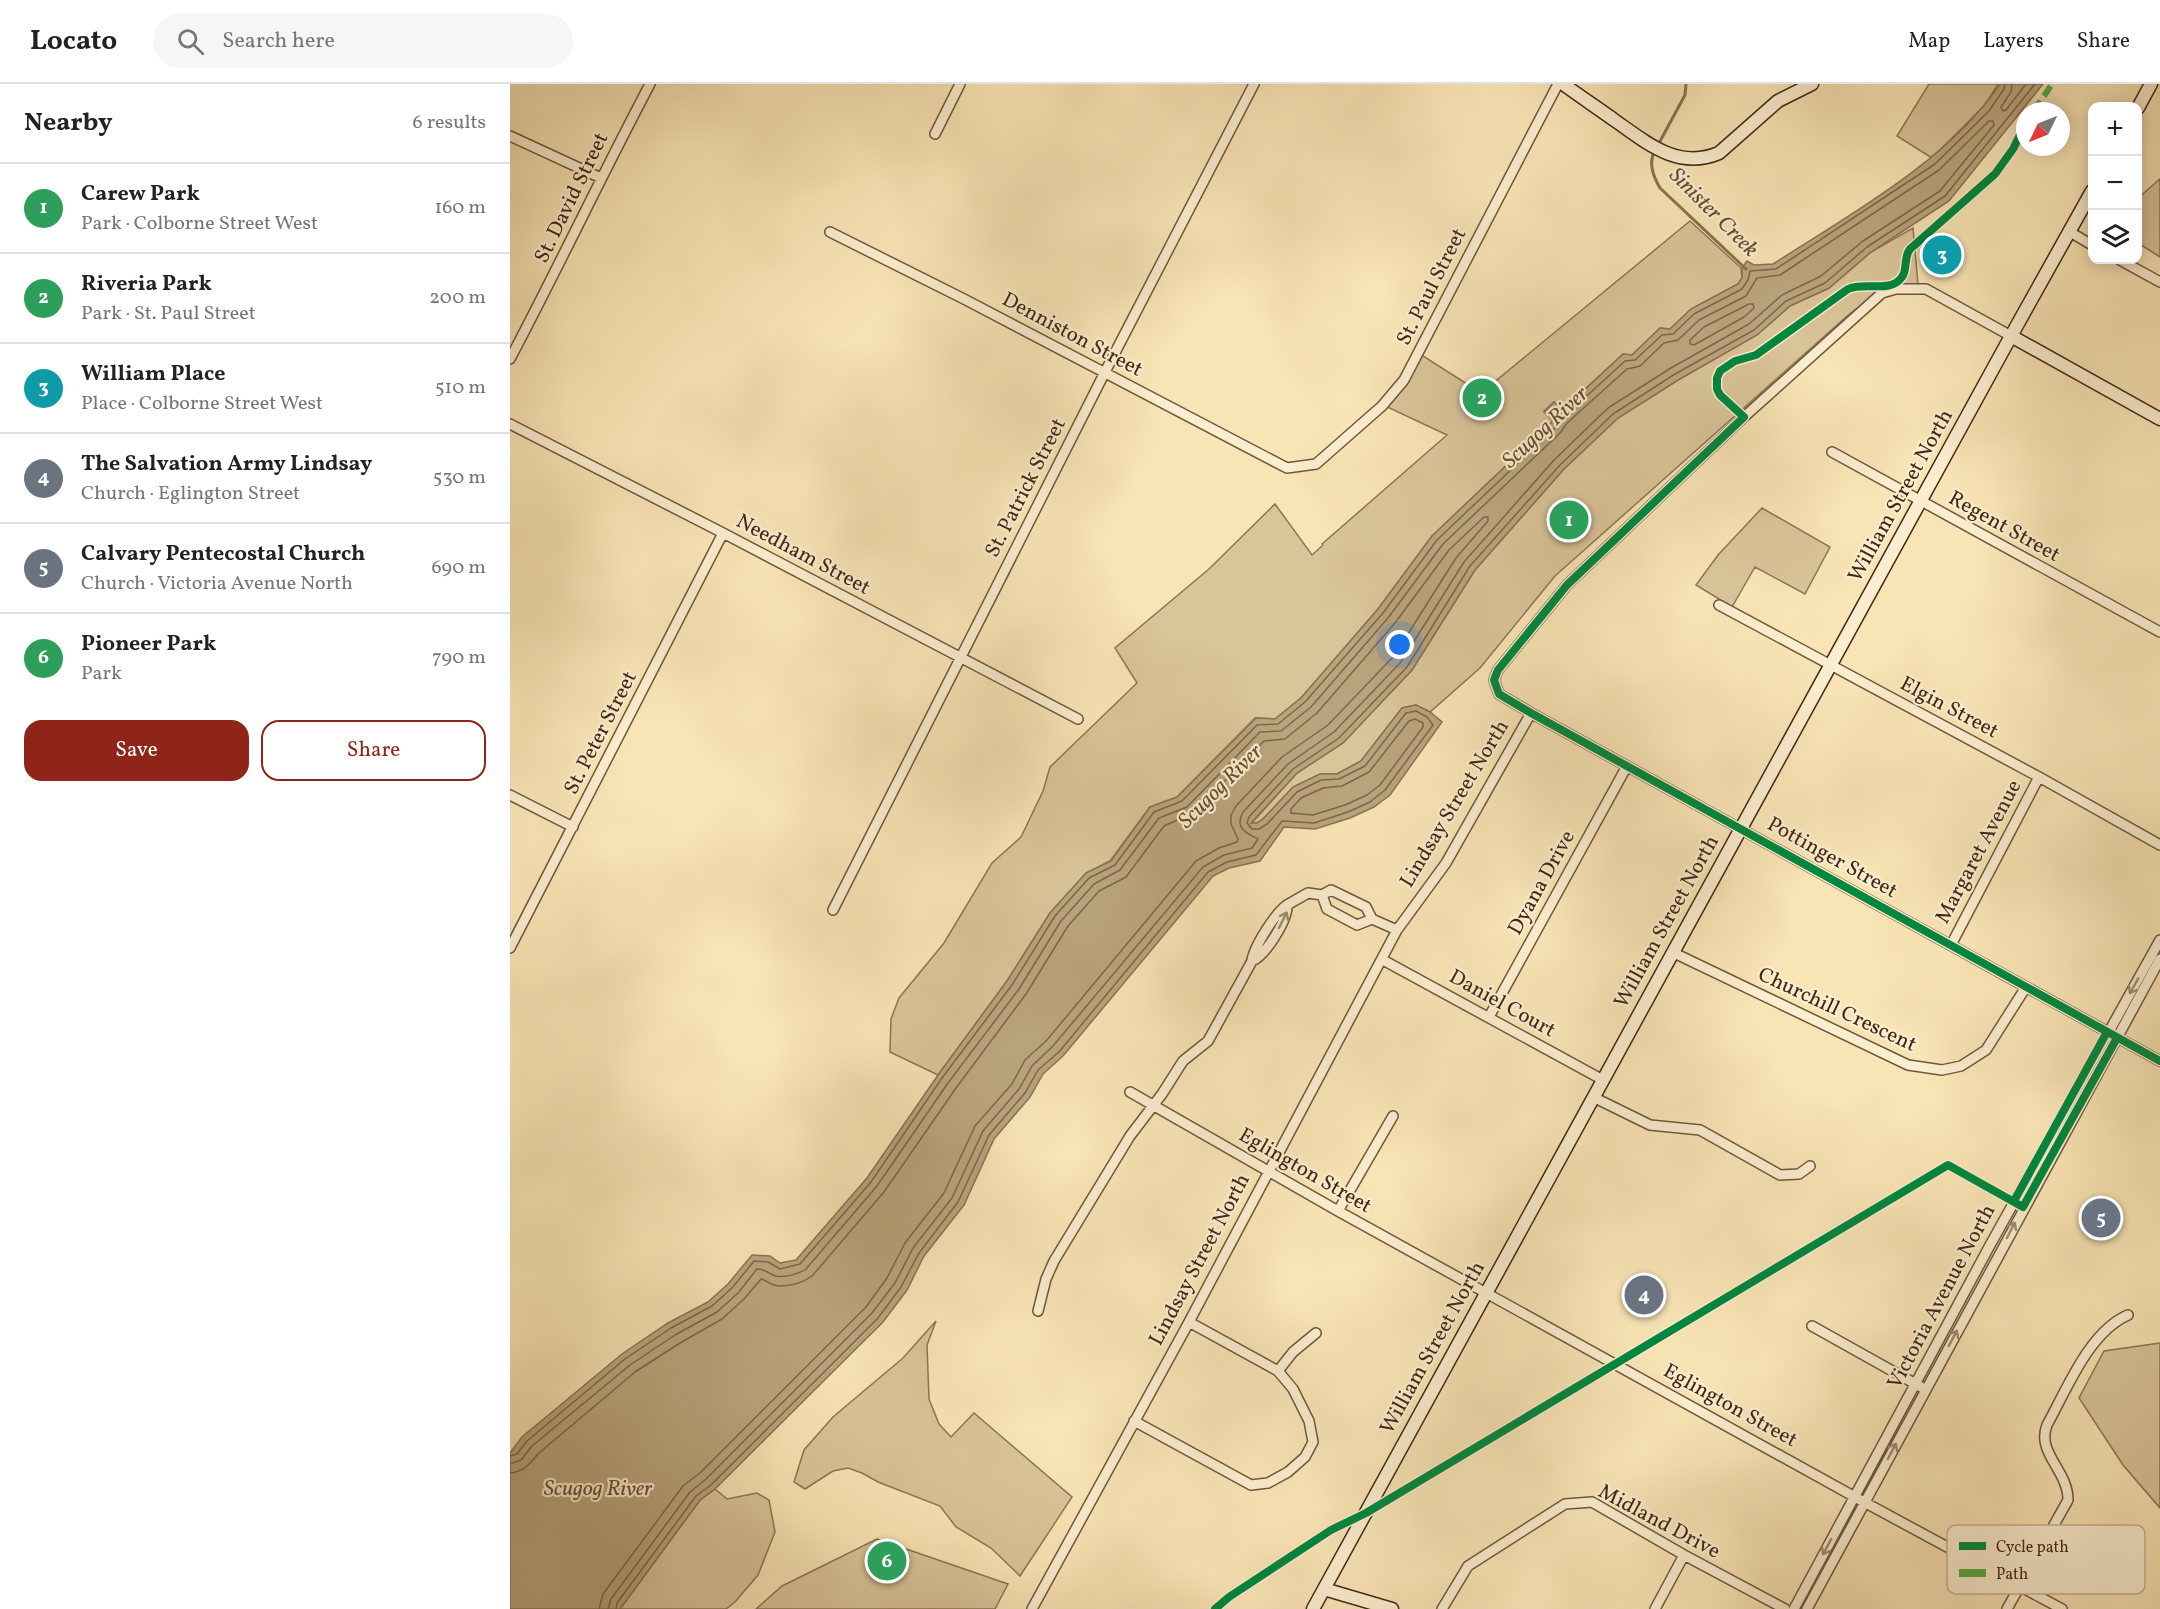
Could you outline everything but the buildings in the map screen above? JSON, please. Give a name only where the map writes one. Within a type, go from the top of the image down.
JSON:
[{"type":"street","name":"St. David Street","points":[[510,359],[592,200],[600,178],[650,84]]},
{"type":"street","points":[[935,134],[960,84]]},
{"type":"street","name":"St. Patrick Street","points":[[833,910],[1105,372],[1254,84]]},
{"type":"street","name":"St. Paul Street","points":[[1296,468],[1316,464],[1382,406],[1404,380],[1558,84]]},
{"type":"street","points":[[1563,84],[1656,149],[1687,159],[1712,156],[1724,149],[1778,101],[1812,84]]},
{"type":"street","points":[[2141,102],[2151,84]]},
{"type":"street","points":[[510,136],[600,178]]},
{"type":"street","name":"William Street North","points":[[1313,1609],[2088,198]]},
{"type":"street","name":"Denniston Street","points":[[830,232],[1287,468],[1296,468]]},
{"type":"street","points":[[2070,232],[2088,243]]},
{"type":"street","points":[[2127,264],[2160,282]]},
{"type":"street","name":"Pottinger Street","points":[[2011,336],[1926,289],[1896,289],[1882,293],[1744,417],[1567,585],[1498,670],[1494,680],[1499,694],[1531,713],[2160,1061]]},
{"type":"street","points":[[2011,336],[2160,419]]},
{"type":"street","name":"Needham Street","points":[[510,424],[1078,719]]},
{"type":"street","name":"Regent Street","points":[[1832,452],[2160,632]]},
{"type":"street","name":"St. Peter Street","points":[[510,948],[723,533]]},
{"type":"street","name":"Elgin Street","points":[[1719,605],[2160,844]]},
{"type":"street","name":"Lindsay Street North","points":[[1032,1609],[1189,1322],[1397,930],[1446,863],[1531,713]]},
{"type":"street","name":"Dyana Drive","points":[[1489,1017],[1626,766]]},
{"type":"street","name":"Margaret Avenue","points":[[1951,945],[2039,777]]},
{"type":"street","points":[[510,795],[573,827]]},
{"type":"street","points":[[1038,1311],[1046,1279],[1059,1252],[1130,1136],[1183,1061],[1208,1041],[1252,961],[1260,958],[1269,936],[1288,914],[1287,905],[1308,893],[1322,896],[1331,890],[1366,907],[1372,919],[1397,930]]},
{"type":"street","points":[[1322,896],[1327,909],[1357,925],[1372,919]]},
{"type":"street","name":"Victoria Avenue North","points":[[1794,1609],[1989,1247],[2160,940]]},
{"type":"street","name":"Churchill Crescent","points":[[1672,952],[1908,1065],[1942,1070],[1961,1066],[1986,1050],[2026,987]]},
{"type":"street","name":"Victoria Avenue North","points":[[1807,1609],[2160,959]]},
{"type":"street","name":"Daniel Court","points":[[1383,960],[1603,1080]]},
{"type":"street","name":"Eglington Street","points":[[1130,1092],[1338,1211],[1947,1547]]},
{"type":"street","points":[[1593,1097],[1650,1125],[1700,1130],[1780,1175],[1800,1174],[1810,1166]]},
{"type":"street","points":[[1338,1211],[1393,1116]]},
{"type":"street","points":[[1989,1247],[1999,1253]]},
{"type":"street","points":[[2054,1525],[2068,1500],[2068,1492],[2043,1436],[2094,1342],[2116,1320],[2128,1315]]},
{"type":"street","points":[[1134,1421],[1251,1485],[1268,1483],[1288,1472],[1305,1457],[1313,1442],[1309,1421],[1293,1389],[1278,1371],[1189,1322]]},
{"type":"street","points":[[1812,1326],[1925,1389]]},
{"type":"street","points":[[1278,1371],[1293,1352],[1317,1333]]},
{"type":"street","name":"Midland Drive","points":[[1442,1609],[1468,1566],[1565,1504],[1592,1502],[1785,1609]]},
{"type":"street","points":[[1656,1609],[1684,1555]]},
{"type":"street","points":[[1324,1589],[1392,1609]]},
{"type":"street","points":[[2007,1609],[2015,1594]]},
{"type":"street","name":"Eglington Street","points":[[2034,1594],[2062,1609]]},
{"type":"shaded area","points":[[1929,84],[1998,84],[1985,105],[1932,158],[1897,136]]},
{"type":"shaded area","points":[[2160,179],[2160,257],[2142,246],[2142,195]]},
{"type":"shaded area","points":[[1690,221],[1741,268],[1742,278],[1738,284],[1691,309],[1670,329],[1660,328],[1632,355],[1623,354],[1562,410],[1554,402],[1544,411],[1553,421],[1432,536],[1378,609],[1301,698],[1275,719],[1255,718],[1177,797],[1150,807],[1110,861],[1086,873],[1050,913],[1007,981],[938,1075],[890,1052],[891,1019],[899,998],[944,943],[992,863],[1021,837],[1043,791],[1050,767],[1137,683],[1115,648],[1209,569],[1275,504],[1312,555],[1447,435],[1383,405],[1417,352],[1481,393]]},
{"type":"shaded area","points":[[1913,228],[1918,284],[1880,290],[1846,317],[1555,576],[1480,668],[1430,712],[1416,705],[1402,708],[1361,761],[1337,774],[1320,774],[1293,787],[1263,819],[1251,824],[1297,773],[1343,743],[1412,670],[1475,570],[1564,469],[1618,418],[1678,380],[1757,335],[1790,306],[1829,288],[1871,252]]},
{"type":"shaded area","points":[[1762,508],[1830,547],[1805,594],[1755,567],[1732,607],[1696,585],[1718,555]]},
{"type":"shaded area","points":[[936,1321],[927,1345],[929,1399],[939,1424],[951,1437],[974,1413],[1072,1497],[1020,1576],[991,1548],[956,1527],[940,1506],[878,1482],[862,1473],[848,1468],[833,1471],[805,1489],[794,1482],[804,1450],[833,1417],[903,1358]]},
{"type":"shaded area","points":[[2160,1343],[2160,1508],[2123,1465],[2079,1398],[2104,1351]]},
{"type":"shaded area","points":[[715,1489],[727,1499],[757,1493],[769,1500],[775,1532],[758,1575],[726,1609],[620,1609],[700,1500]]},
{"type":"shaded area","points":[[877,1539],[1008,1584],[995,1609],[756,1609],[782,1586]]},
{"type":"water","name":"Scugog River","points":[[2000,84],[2043,84],[2029,102],[2016,102],[2016,118],[1949,201],[1871,252],[1829,288],[1790,306],[1757,335],[1678,380],[1618,418],[1564,469],[1475,570],[1412,670],[1343,743],[1297,773],[1251,823],[1257,823],[1263,819],[1293,787],[1320,774],[1337,774],[1361,761],[1402,708],[1416,705],[1430,712],[1442,722],[1390,795],[1374,807],[1350,818],[1315,829],[1284,827],[1260,861],[1229,868],[1213,876],[1063,1056],[1043,1074],[1030,1097],[994,1139],[964,1205],[924,1256],[907,1290],[883,1322],[715,1489],[700,1500],[620,1609],[510,1609],[510,1453],[522,1437],[622,1354],[668,1323],[708,1302],[728,1284],[752,1255],[770,1256],[780,1263],[796,1260],[867,1178],[1007,981],[1050,913],[1086,873],[1111,861],[1150,807],[1177,797],[1256,718],[1275,719],[1301,698],[1378,609],[1432,536],[1553,421],[1544,412],[1554,402],[1563,410],[1623,354],[1632,355],[1660,328],[1670,329],[1691,309],[1738,284],[1742,278],[1742,268],[1747,261],[1754,265],[1773,264],[1896,184],[1954,138],[1979,112]]},
{"type":"waterway","name":"Sinister Creek","points":[[1658,145],[1685,95],[1686,84]]},
{"type":"waterway","name":"Sinister Creek","points":[[1655,150],[1652,169],[1660,188],[1746,269]]},
{"type":"marked path","points":[[2040,102],[2052,84]]},
{"type":"cycle path","points":[[2016,143],[1995,174],[1910,249],[1904,274],[1897,282],[1891,285],[1848,289],[1756,355],[1735,361],[1720,371],[1717,378],[1717,389],[1720,395],[1744,417],[1567,585],[1498,670],[1494,680],[1499,694],[1531,713],[2160,1061]]},
{"type":"cycle path","points":[[2014,1201],[2107,1032]]},
{"type":"cycle path","points":[[1215,1609],[1229,1597],[1331,1530],[1366,1513],[1948,1165],[2023,1207],[2117,1038]]},
{"type":"place","name":"William Place","points":[[1942,255]]},
{"type":"place","name":"Riveria Park","points":[[1482,398]]},
{"type":"place","name":"Carew Park","points":[[1569,520]]},
{"type":"place","name":"Calvary Pentecostal Church","points":[[2101,1218]]},
{"type":"place","name":"The Salvation Army Lindsay","points":[[1644,1295]]},
{"type":"place","name":"Pioneer Park","points":[[887,1561]]}]
